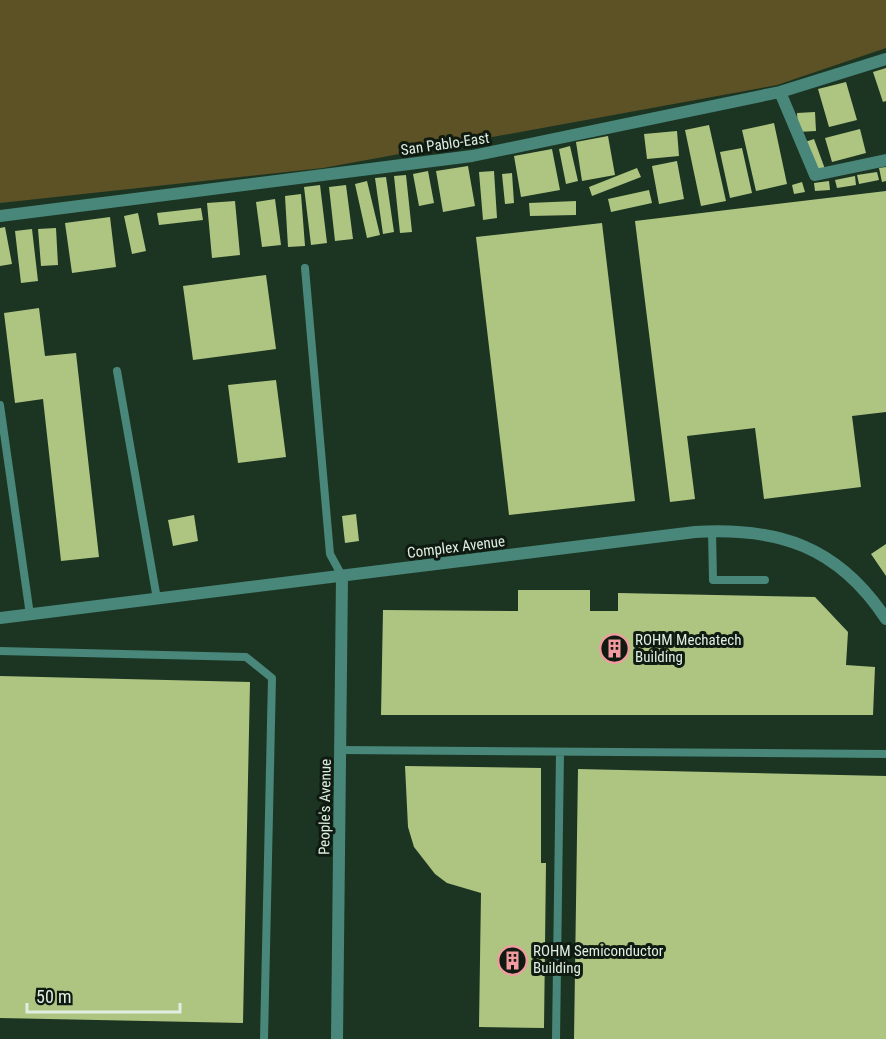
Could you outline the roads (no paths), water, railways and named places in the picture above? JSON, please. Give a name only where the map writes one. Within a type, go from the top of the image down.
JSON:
[{"type":"street","name":"San Pablo-East","points":[[0,216],[472,156],[780,92],[886,60]]},
{"type":"street","points":[[780,92],[815,175],[886,160]]},
{"type":"street","name":"Complex Avenue","points":[[0,618],[712,531],[750,531],[772,535],[815,551],[857,583],[886,619]]},
{"type":"street","name":"People's Avenue","points":[[337,1039],[342,576]]},
{"type":"lane","points":[[304,268],[330,554],[342,576]]},
{"type":"lane","points":[[117,371],[158,599]]},
{"type":"lane","points":[[0,405],[30,615]]},
{"type":"lane","points":[[712,531],[713,580],[765,580]]},
{"type":"lane","points":[[0,651],[246,657],[273,678],[264,1039]]},
{"type":"lane","points":[[340,750],[886,754]]},
{"type":"lane","points":[[556,1039],[560,752]]},
{"type":"place","name":"ROHM Mechatech Building","points":[[614,649]]},
{"type":"place","name":"ROHM Semiconductor Building","points":[[512,960]]}]
